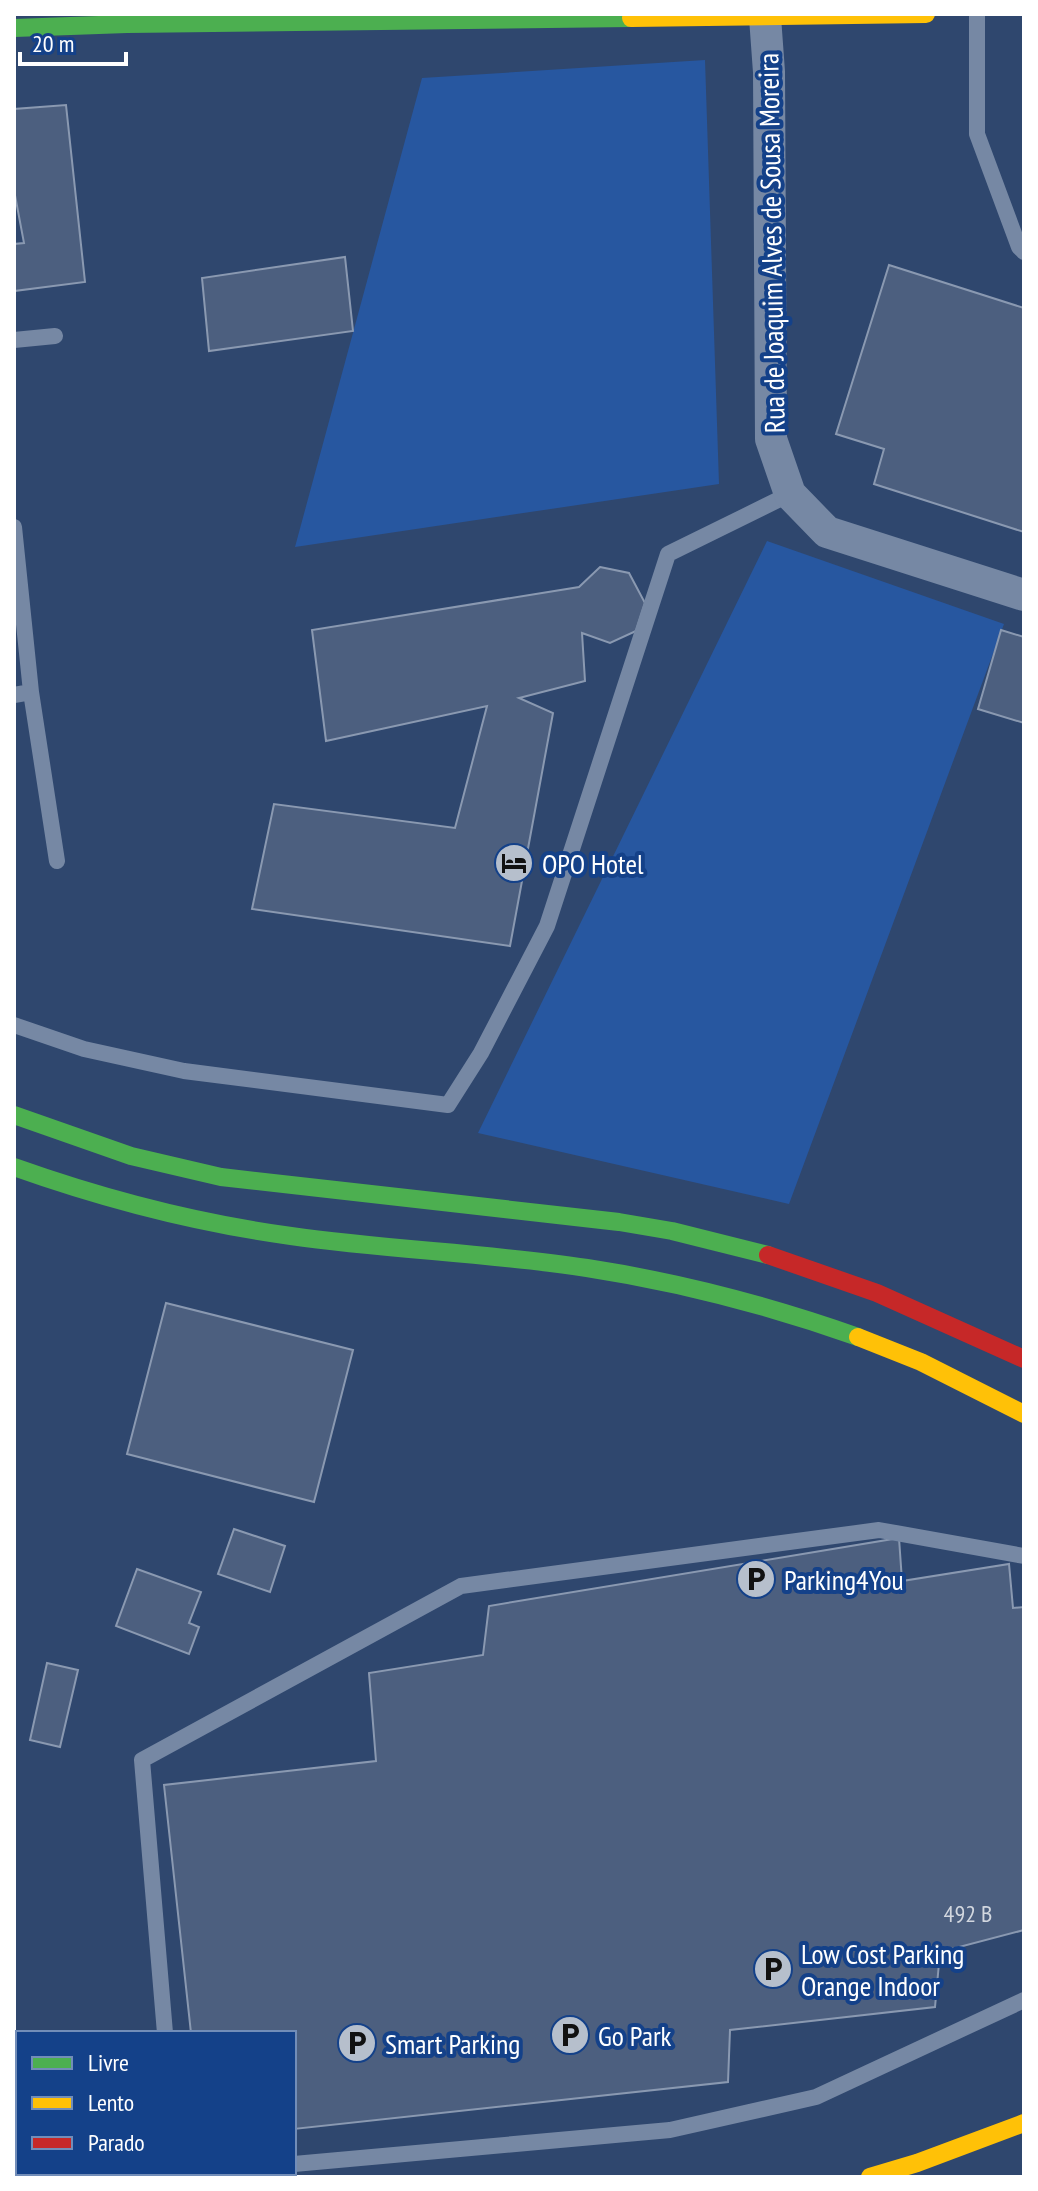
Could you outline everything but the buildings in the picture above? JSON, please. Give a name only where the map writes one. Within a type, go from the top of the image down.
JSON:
[{"type":"main road","points":[[14,28],[127,19],[926,14]]},
{"type":"main road","points":[[14,1115],[107,1150],[251,1182],[542,1212],[621,1222],[693,1236],[836,1277],[907,1304],[1024,1359]]},
{"type":"main road","points":[[14,1167],[76,1190],[149,1210],[290,1236],[517,1258],[658,1280],[734,1297],[875,1343],[944,1372],[1024,1414]]},
{"type":"main road","points":[[870,2177],[919,2170],[1024,2123]]},
{"type":"street","name":"Rua de Joaquim Alves de Sousa Moreira","points":[[765,17],[769,72],[771,439],[790,494],[827,532],[1024,595]]},
{"type":"lane","points":[[977,14],[977,134],[1019,247],[1024,252]]},
{"type":"lane","points":[[14,340],[55,336]]},
{"type":"lane","points":[[14,1025],[84,1049],[184,1071],[448,1105],[481,1053],[547,926],[668,554],[790,494]]},
{"type":"lane","points":[[14,527],[22,694],[57,861]]},
{"type":"lane","points":[[165,2031],[142,1760],[461,1586],[879,1530],[1024,1556]]},
{"type":"lane","points":[[296,2164],[670,2130],[816,2097],[1024,2000]]},
{"type":"shaded area","points":[[705,60],[719,484],[295,547],[422,78]]},
{"type":"shaded area","points":[[767,541],[1004,624],[789,1204],[478,1133]]},
{"type":"traffic: fast","points":[[14,28],[631,18]]},
{"type":"traffic: fast","points":[[14,1115],[131,1156],[221,1177],[619,1222],[672,1231],[768,1255]]},
{"type":"traffic: fast","points":[[14,1167],[151,1209],[256,1231],[550,1263],[656,1280],[758,1305],[858,1337]]},
{"type":"traffic: fast","points":[[14,2132],[16,2136]]},
{"type":"traffic: slow","points":[[631,18],[926,14]]},
{"type":"traffic: slow","points":[[858,1337],[921,1362],[1024,1414]]},
{"type":"traffic: slow","points":[[870,2177],[1024,2123]]},
{"type":"traffic: jam","points":[[768,1255],[877,1293],[1024,1359]]},
{"type":"place","name":"OPO Hotel","points":[[514,863]]},
{"type":"place","name":"Parking4You","points":[[756,1579]]},
{"type":"place","name":"Low Cost Parking Orange Indoor","points":[[773,1969]]},
{"type":"place","name":"Go Park","points":[[570,2035]]},
{"type":"place","name":"Smart Parking","points":[[357,2043]]}]
